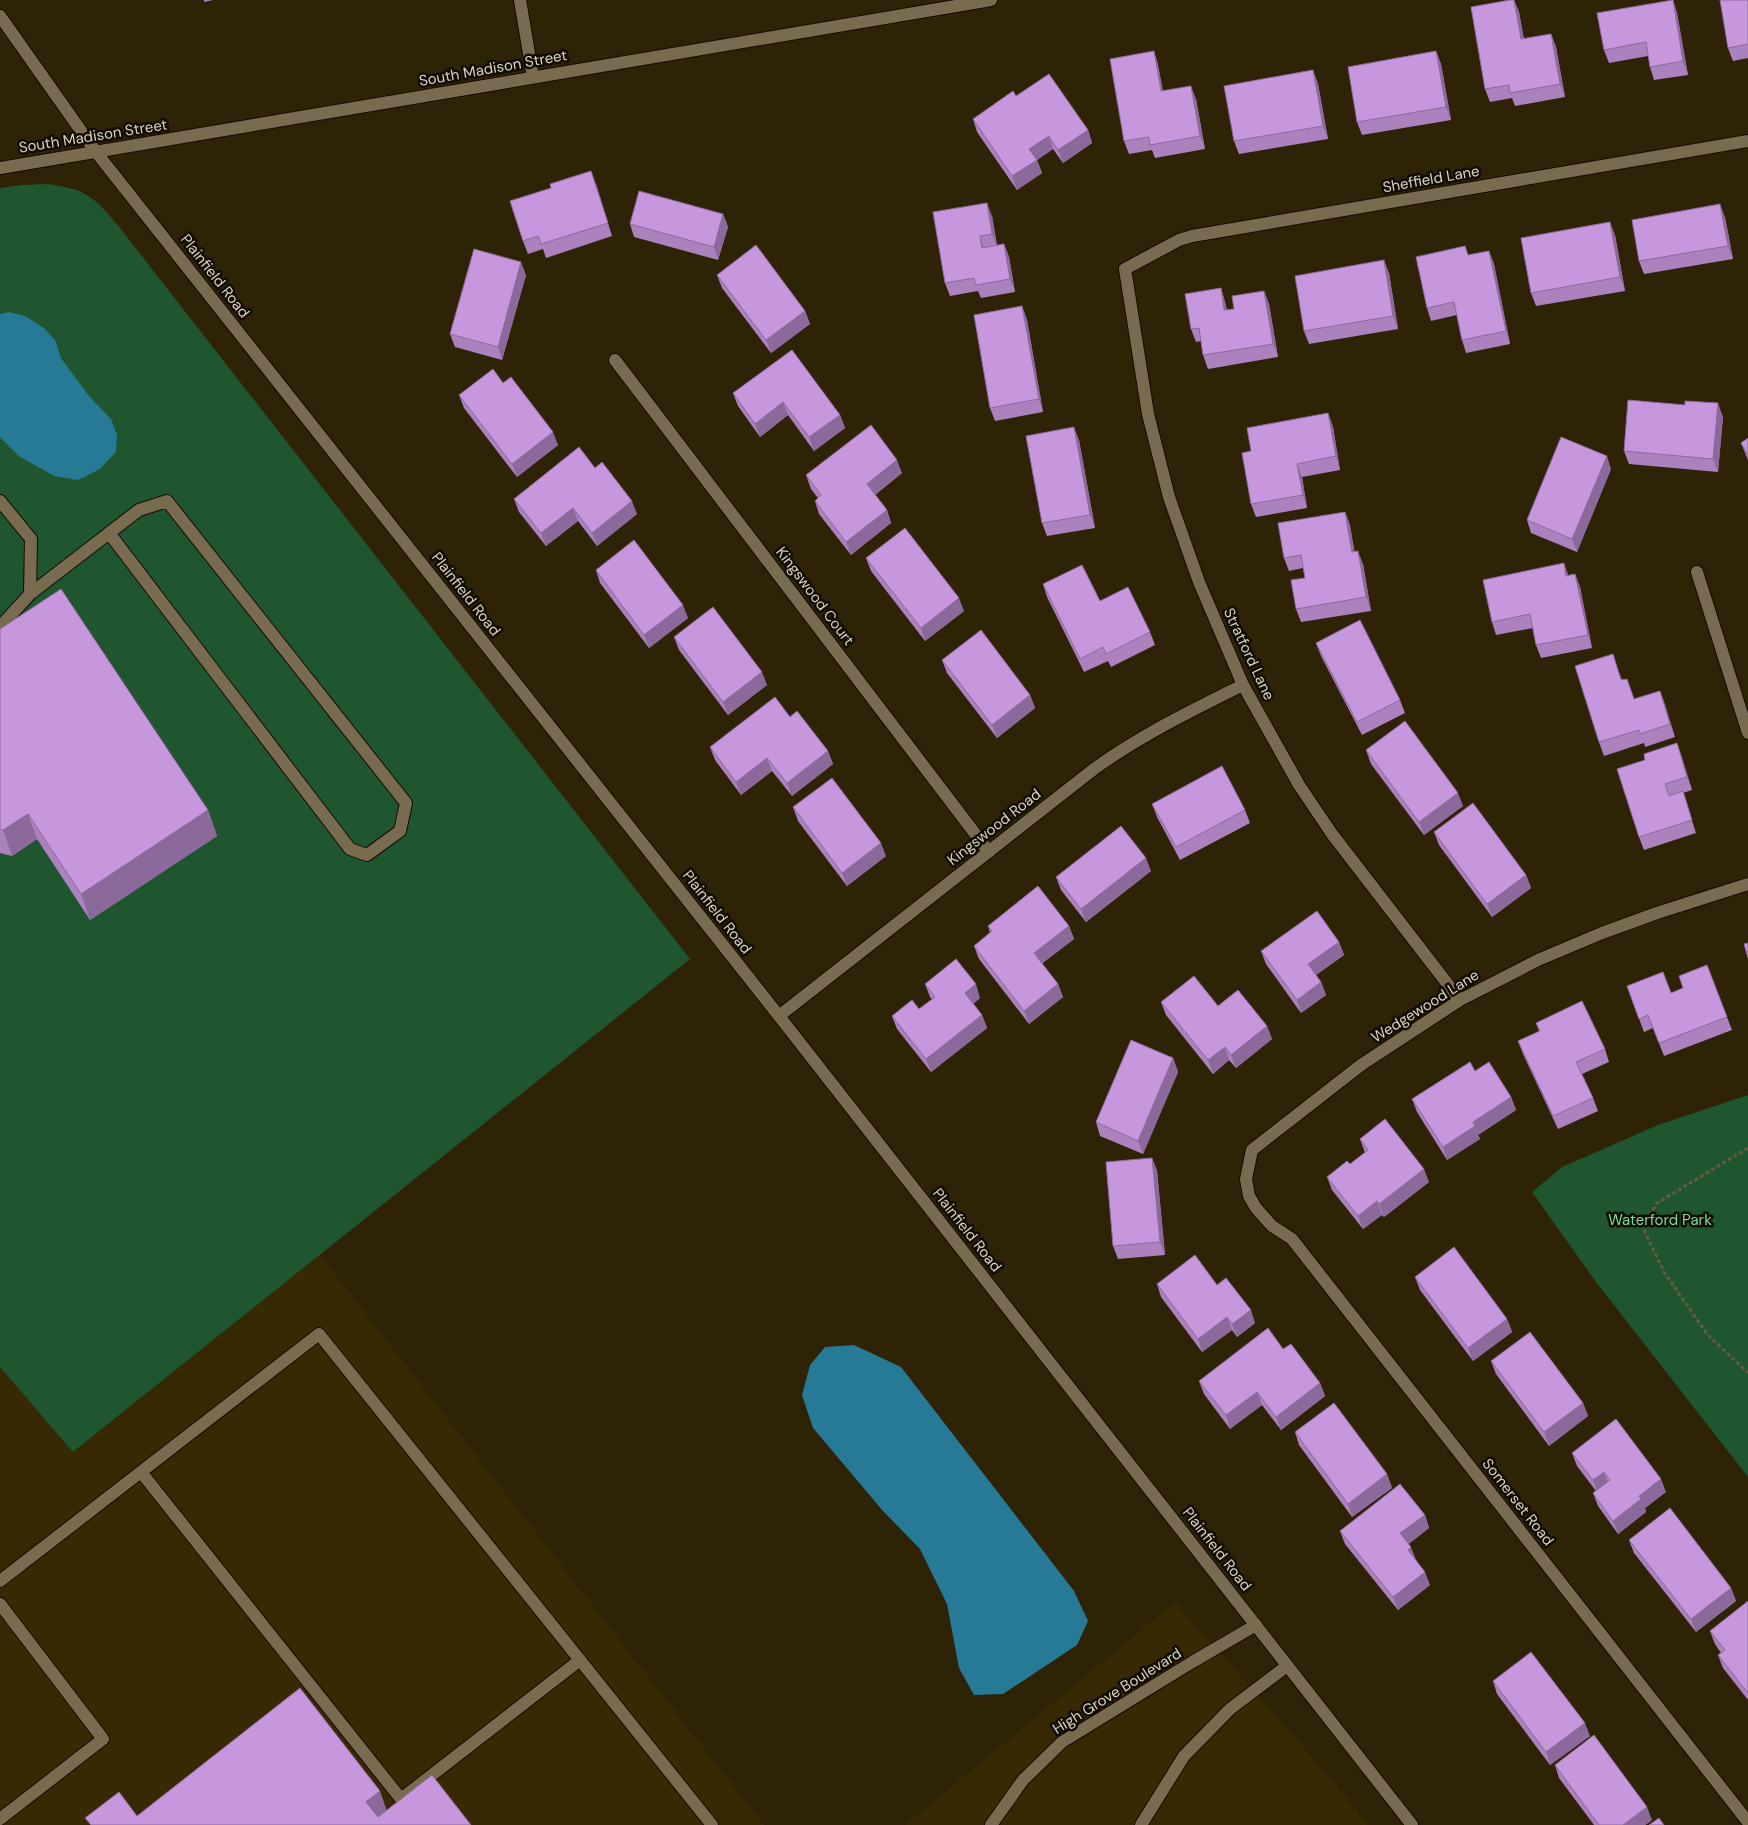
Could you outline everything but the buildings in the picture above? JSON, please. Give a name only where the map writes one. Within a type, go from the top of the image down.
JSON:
[{"type":"street","points":[[520,0],[534,77]]},
{"type":"street","name":"South Madison Street","points":[[0,168],[990,0]]},
{"type":"street","name":"Plainfield Road","points":[[0,16],[96,152],[778,1016],[1412,1825]]},
{"type":"street","name":"Sheffield Lane","points":[[1126,269],[1179,240],[1192,236],[1748,141]]},
{"type":"street","name":"Stratford Lane","points":[[1126,269],[1148,414],[1169,497],[1199,582],[1243,685],[1299,785],[1332,834],[1460,1000]]},
{"type":"street","name":"Kingswood Court","points":[[615,360],[989,852]]},
{"type":"street","points":[[0,501],[31,539],[30,594]]},
{"type":"street","points":[[0,627],[30,594],[109,533],[139,510],[167,501],[406,803],[400,831],[367,855],[350,849],[109,533]]},
{"type":"street","points":[[1697,572],[1748,733]]},
{"type":"street","name":"Kingswood Road","points":[[778,1016],[1121,749],[1148,733],[1243,685]]},
{"type":"street","name":"Wedgewood Lane","points":[[1256,1208],[1249,1196],[1246,1179],[1252,1150],[1361,1066],[1460,1000],[1538,960],[1602,933],[1748,884]]},
{"type":"street","name":"Somerset Road","points":[[1256,1208],[1272,1226],[1292,1240],[1748,1822]]},
{"type":"street","points":[[0,1581],[319,1334],[712,1825]]},
{"type":"street","points":[[141,1472],[401,1799],[580,1660]]},
{"type":"street","points":[[0,1604],[103,1739],[0,1819]]},
{"type":"street","name":"High Grove Boulevard","points":[[991,1825],[1023,1780],[1062,1742],[1256,1625]]},
{"type":"street","points":[[1141,1825],[1184,1756],[1230,1709],[1287,1666]]},
{"type":"path","points":[[1748,1148],[1657,1202],[1644,1230],[1664,1272],[1707,1334],[1748,1373]]},
{"type":"shaded area","points":[[320,1255],[764,1825],[0,1825],[0,1367],[74,1452]]},
{"type":"shaded area","points":[[1175,1602],[1334,1782],[1368,1825],[905,1825]]},
{"type":"green space","points":[[48,184],[82,192],[97,202],[120,228],[690,959],[73,1452],[0,1367],[0,188]]},
{"type":"green space","name":"Waterford Park","points":[[1748,1095],[1748,1477],[1596,1282],[1532,1192],[1562,1167],[1658,1125]]},
{"type":"water","points":[[9,312],[25,316],[44,328],[55,340],[61,358],[88,395],[111,419],[117,435],[116,452],[100,469],[78,480],[54,476],[19,456],[0,437],[0,314]]},
{"type":"water","points":[[854,1345],[901,1367],[1074,1591],[1088,1621],[1077,1645],[1003,1694],[974,1695],[959,1668],[947,1604],[920,1549],[883,1511],[813,1428],[802,1395],[810,1365],[825,1347]]}]
